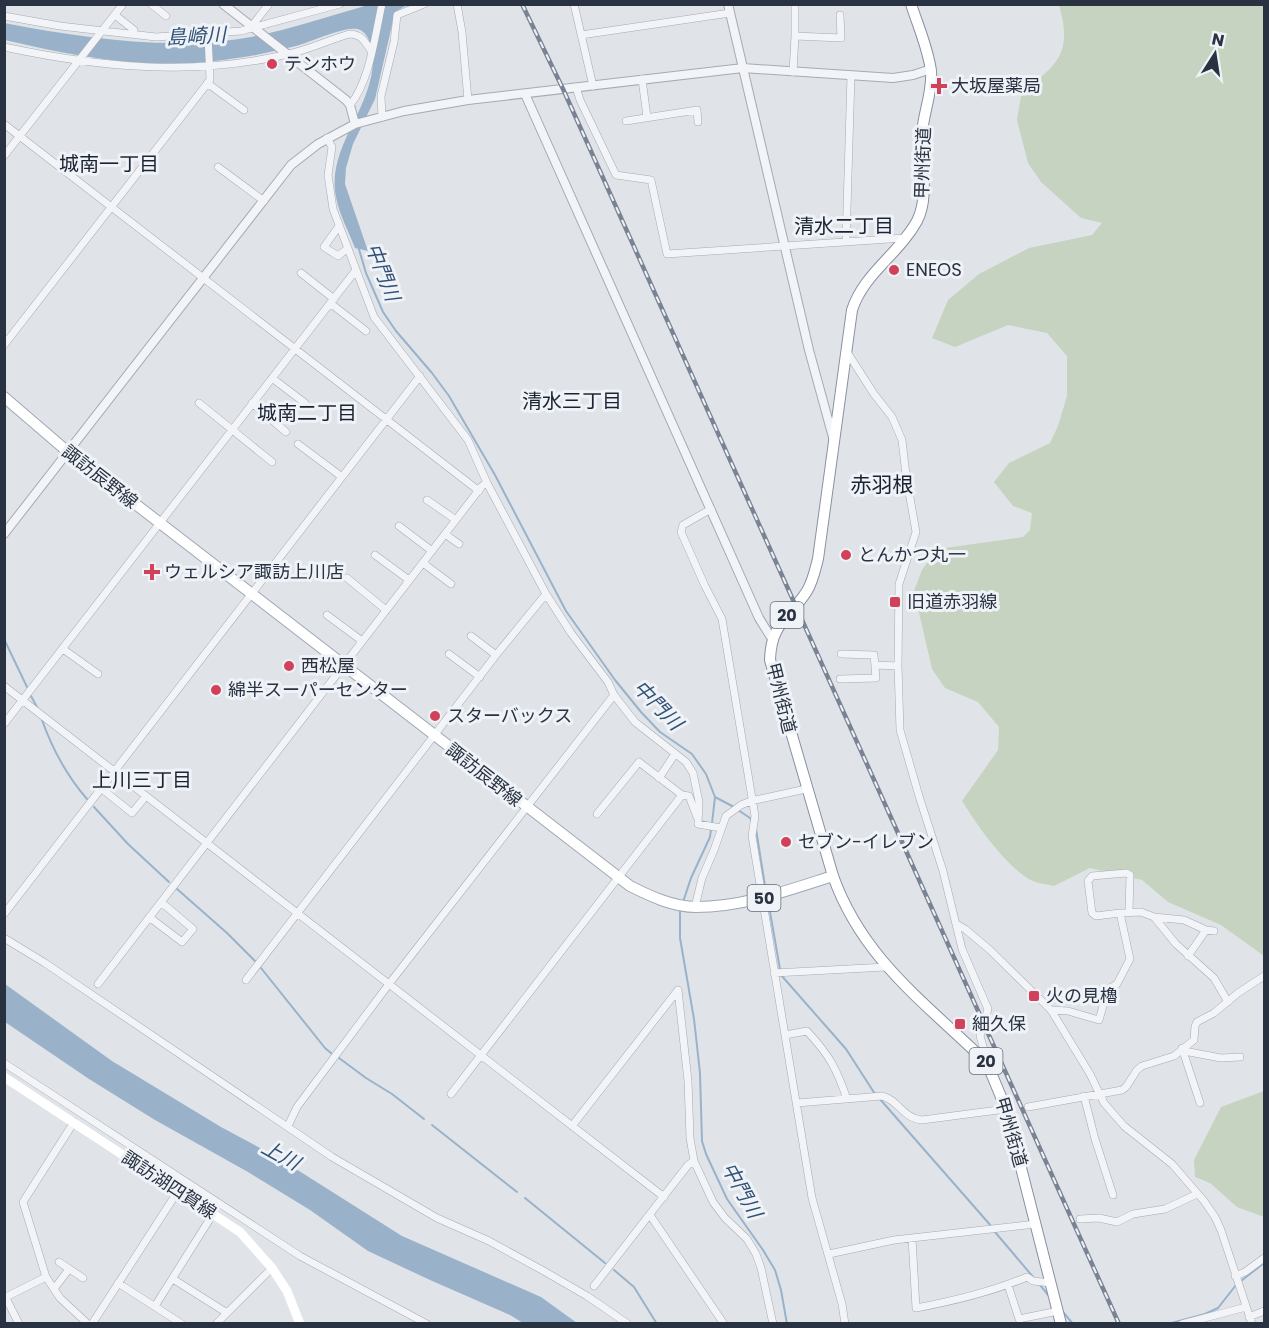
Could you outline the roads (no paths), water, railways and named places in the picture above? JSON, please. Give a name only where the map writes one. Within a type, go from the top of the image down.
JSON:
[{"type":"main road","name":"甲州街道","points":[[911,4],[931,69],[922,133],[923,199],[916,222],[856,296],[852,310],[814,576],[808,590],[778,626],[772,639],[770,660],[806,789],[838,890],[859,929],[886,967],[987,1063],[1006,1109],[1036,1224],[1049,1286],[1061,1323]]},
{"type":"main road","name":"諏訪辰野線","points":[[4,397],[68,452],[250,595],[618,878],[652,897],[693,907],[731,904],[763,898],[833,876]]},
{"type":"main road","name":"諏訪湖四賀線","points":[[4,1077],[240,1232],[272,1268],[287,1291],[300,1323]]},
{"type":"street","points":[[4,156],[123,4]]},
{"type":"street","points":[[151,4],[166,16]]},
{"type":"street","points":[[223,4],[350,105],[355,124]]},
{"type":"street","points":[[254,29],[269,4]]},
{"type":"street","points":[[4,16],[101,32],[156,37],[208,37],[254,29],[340,4]]},
{"type":"street","points":[[350,105],[364,80],[382,4]]},
{"type":"street","points":[[382,117],[381,96],[394,42],[397,15],[424,4]]},
{"type":"street","points":[[457,4],[468,100]]},
{"type":"street","points":[[574,4],[593,86]]},
{"type":"street","points":[[793,72],[795,4]]},
{"type":"street","points":[[581,35],[729,9],[814,371],[834,443]]},
{"type":"street","points":[[115,15],[134,30]]},
{"type":"street","points":[[795,36],[841,38],[840,15]]},
{"type":"street","points":[[4,47],[146,68],[210,65],[285,53],[349,34],[357,35],[372,48]]},
{"type":"street","points":[[4,345],[210,80],[208,37]]},
{"type":"street","points":[[4,534],[291,165],[304,153],[327,138],[355,124],[468,100],[642,79],[742,68],[893,78],[914,75],[931,69]]},
{"type":"street","points":[[846,242],[851,75]]},
{"type":"street","points":[[642,79],[646,117]]},
{"type":"street","points":[[207,83],[244,110]]},
{"type":"street","points":[[576,87],[616,175],[651,180],[666,255],[695,251],[904,238]]},
{"type":"street","points":[[525,93],[759,618],[772,639]]},
{"type":"street","points":[[626,121],[698,110],[698,122]]},
{"type":"street","points":[[4,124],[479,491]]},
{"type":"street","points":[[327,138],[332,147],[328,175],[333,209],[374,317],[468,440],[487,483],[546,594],[571,633],[608,682],[614,695],[635,722],[686,762],[693,772],[700,822]]},
{"type":"street","points":[[218,167],[264,201]]},
{"type":"street","points":[[339,226],[324,247],[338,256],[348,248]]},
{"type":"street","points":[[4,724],[356,270]]},
{"type":"street","points":[[301,273],[366,331]]},
{"type":"street","points":[[847,352],[898,427],[902,440],[916,532],[899,584],[900,730],[958,925],[962,949],[988,1009],[980,1036],[987,1063]]},
{"type":"street","points":[[4,914],[420,376]]},
{"type":"street","points":[[272,378],[305,404]]},
{"type":"street","points":[[199,403],[272,462]]},
{"type":"street","points":[[252,403],[286,432]]},
{"type":"street","points":[[298,444],[342,477]]},
{"type":"street","points":[[98,984],[409,580],[487,483]]},
{"type":"street","points":[[427,500],[456,520]]},
{"type":"street","points":[[711,509],[682,525],[681,532],[722,619],[754,821],[753,831],[763,898],[778,972],[785,1035],[812,1198],[842,1304],[844,1323]]},
{"type":"street","points":[[399,526],[432,551]]},
{"type":"street","points":[[445,534],[459,544]]},
{"type":"street","points":[[375,555],[409,580]]},
{"type":"street","points":[[423,563],[451,584]]},
{"type":"street","points":[[346,578],[386,610]]},
{"type":"street","points":[[246,980],[496,655],[546,594]]},
{"type":"street","points":[[327,615],[362,641]]},
{"type":"street","points":[[471,636],[496,655]]},
{"type":"street","points":[[63,649],[98,674]]},
{"type":"street","points":[[450,654],[480,677]]},
{"type":"street","points":[[840,679],[876,678],[874,655],[841,654]]},
{"type":"street","points":[[875,665],[898,666]]},
{"type":"street","points":[[4,686],[664,1197]]},
{"type":"street","points":[[288,1126],[297,1107],[389,984],[614,695]]},
{"type":"street","points":[[659,777],[675,754]]},
{"type":"street","points":[[597,814],[639,762],[682,795],[688,796],[700,822]]},
{"type":"street","points":[[102,789],[132,813],[146,796]]},
{"type":"street","points":[[693,907],[726,816],[751,801],[806,789]]},
{"type":"street","points":[[451,1094],[682,795]]},
{"type":"street","points":[[700,822],[720,828]]},
{"type":"street","points":[[1129,911],[1130,875],[1126,873],[1092,876],[1088,881],[1092,913],[1096,916],[1129,911],[1141,912],[1154,917],[1184,921],[1210,931],[1188,956]]},
{"type":"street","points":[[149,916],[182,942],[193,929],[160,902]]},
{"type":"street","points":[[1051,1010],[1068,1011],[1099,1020],[1108,989],[1117,984],[1130,959],[1119,913]]},
{"type":"street","points":[[1154,917],[1188,956],[1214,978],[1228,1002]]},
{"type":"street","points":[[958,925],[990,950],[1051,1010],[1090,1074],[1098,1094],[1124,1126],[1172,1164],[1197,1194],[1215,1217],[1221,1230],[1251,1320],[1264,1311]]},
{"type":"street","points":[[4,938],[45,963],[332,1157],[437,1218],[489,1241],[542,1270],[628,1323]]},
{"type":"street","points":[[778,972],[886,967]]},
{"type":"street","points":[[1029,1107],[1122,1090],[1142,1066],[1174,1056],[1183,1049],[1194,1040],[1197,1022],[1214,1013],[1238,993],[1264,976]]},
{"type":"street","points":[[572,1126],[678,990],[688,1081],[690,1138],[694,1161],[713,1202],[725,1218],[747,1239],[756,1254],[773,1323]]},
{"type":"street","points":[[785,1035],[807,1031],[827,1053],[838,1072],[847,1099]]},
{"type":"street","points":[[1183,1049],[1221,1058],[1240,1057]]},
{"type":"street","points":[[1183,1049],[1200,1103]]},
{"type":"street","points":[[4,1063],[300,1256],[427,1323]]},
{"type":"street","points":[[797,1103],[882,1096],[890,1099],[912,1119],[1006,1109]]},
{"type":"street","points":[[1084,1096],[1113,1195]]},
{"type":"street","points":[[74,1122],[23,1202],[46,1277],[70,1309],[90,1323],[178,1191]]},
{"type":"street","points":[[594,1286],[688,1165],[694,1161]]},
{"type":"street","points":[[1080,1219],[1099,1218],[1117,1222],[1133,1214],[1166,1209],[1197,1194]]},
{"type":"street","points":[[155,1306],[213,1214]]},
{"type":"street","points":[[650,1215],[724,1323]]},
{"type":"street","points":[[829,1254],[894,1239],[1036,1224]]},
{"type":"street","points":[[912,1238],[916,1308],[946,1303],[1008,1285],[1027,1277],[1049,1286]]},
{"type":"street","points":[[1236,1278],[1264,1258]]},
{"type":"street","points":[[59,1262],[83,1278]]},
{"type":"street","points":[[216,1323],[272,1268]]},
{"type":"street","points":[[54,1289],[69,1269]]},
{"type":"street","points":[[19,1323],[5,1298],[46,1277]]},
{"type":"street","points":[[173,1279],[227,1313]]},
{"type":"street","points":[[118,1283],[182,1323]]},
{"type":"street","points":[[1008,1285],[1019,1319],[1058,1311]]},
{"type":"street","points":[[1182,1323],[1246,1307]]},
{"type":"water","points":[[368,5],[407,5],[395,12],[375,99],[353,144],[346,168],[345,184],[368,251],[355,248],[337,203],[335,179],[343,145],[366,95],[371,77],[373,59],[370,41],[361,30],[344,30],[296,46],[256,55],[209,62],[170,64],[98,58],[5,40],[4,23],[118,40],[174,43],[231,40],[282,30]]},
{"type":"water","points":[[5,984],[112,1061],[221,1127],[277,1157],[402,1236],[541,1297],[577,1323],[523,1323],[368,1251],[310,1210],[155,1120],[5,1022]]},
{"type":"waterway","name":"中門川","points":[[358,246],[366,273],[383,312],[449,396],[495,475],[566,611],[641,712],[660,732],[692,754],[706,774],[715,797],[712,823]]},
{"type":"waterway","points":[[4,639],[27,687]]},
{"type":"waterway","points":[[31,696],[38,709]]},
{"type":"waterway","points":[[42,720],[61,761],[87,799]]},
{"type":"waterway","points":[[715,797],[734,807]]},
{"type":"waterway","points":[[94,807],[128,844],[169,882]]},
{"type":"waterway","points":[[738,810],[752,822]]},
{"type":"waterway","name":"中門川","points":[[683,902],[691,878],[710,837],[711,829]]},
{"type":"waterway","points":[[756,829],[765,886]]},
{"type":"waterway","points":[[177,889],[255,961]]},
{"type":"waterway","points":[[769,906],[781,975],[846,1049],[875,1094]]},
{"type":"waterway","name":"中門川","points":[[680,910],[680,938],[694,1019],[700,1073],[702,1141],[727,1199],[775,1270],[787,1324]]},
{"type":"waterway","points":[[261,968],[331,1053]]},
{"type":"waterway","points":[[339,1058],[424,1119]]},
{"type":"waterway","points":[[879,1098],[992,1227]]},
{"type":"waterway","points":[[432,1125],[517,1192]]},
{"type":"waterway","points":[[525,1198],[605,1263]]},
{"type":"waterway","points":[[995,1232],[1034,1278]]},
{"type":"waterway","points":[[1241,1281],[1264,1263]]},
{"type":"waterway","points":[[614,1270],[634,1287],[657,1324]]},
{"type":"waterway","points":[[1040,1285],[1049,1296]]},
{"type":"waterway","points":[[1168,1324],[1218,1308],[1236,1285]]},
{"type":"waterway","points":[[1063,1312],[1073,1324]]},
{"type":"railway","points":[[522,4],[563,89],[1119,1324]]},
{"type":"place","name":"テンホウ","points":[[272,64]]},
{"type":"place","name":"大坂屋薬局","points":[[939,86]]},
{"type":"place","name":"ENEOS","points":[[894,270]]},
{"type":"place","name":"とんかつ丸一","points":[[846,555]]},
{"type":"place","name":"ウェルシア諏訪上川店","points":[[152,572]]},
{"type":"place","name":"旧道赤羽線","points":[[895,602]]},
{"type":"place","name":"西松屋","points":[[289,666]]},
{"type":"place","name":"綿半スーパーセンター","points":[[216,690]]},
{"type":"place","name":"スターバックス","points":[[435,716]]},
{"type":"place","name":"セブン-イレブン","points":[[786,842]]},
{"type":"place","name":"火の見櫓","points":[[1034,996]]},
{"type":"place","name":"細久保","points":[[960,1024]]},
{"type":"district","name":"城南一丁目","points":[[109,164]]},
{"type":"district","name":"清水二丁目","points":[[844,226]]},
{"type":"district","name":"清水三丁目","points":[[572,401]]},
{"type":"district","name":"城南二丁目","points":[[307,413]]},
{"type":"district","name":"赤羽根","points":[[882,485]]},
{"type":"district","name":"上川三丁目","points":[[142,780]]},
{"type":"water label","name":"島崎川","points":[[196,36]]},
{"type":"water label","name":"上川","points":[[281,1155]]}]
